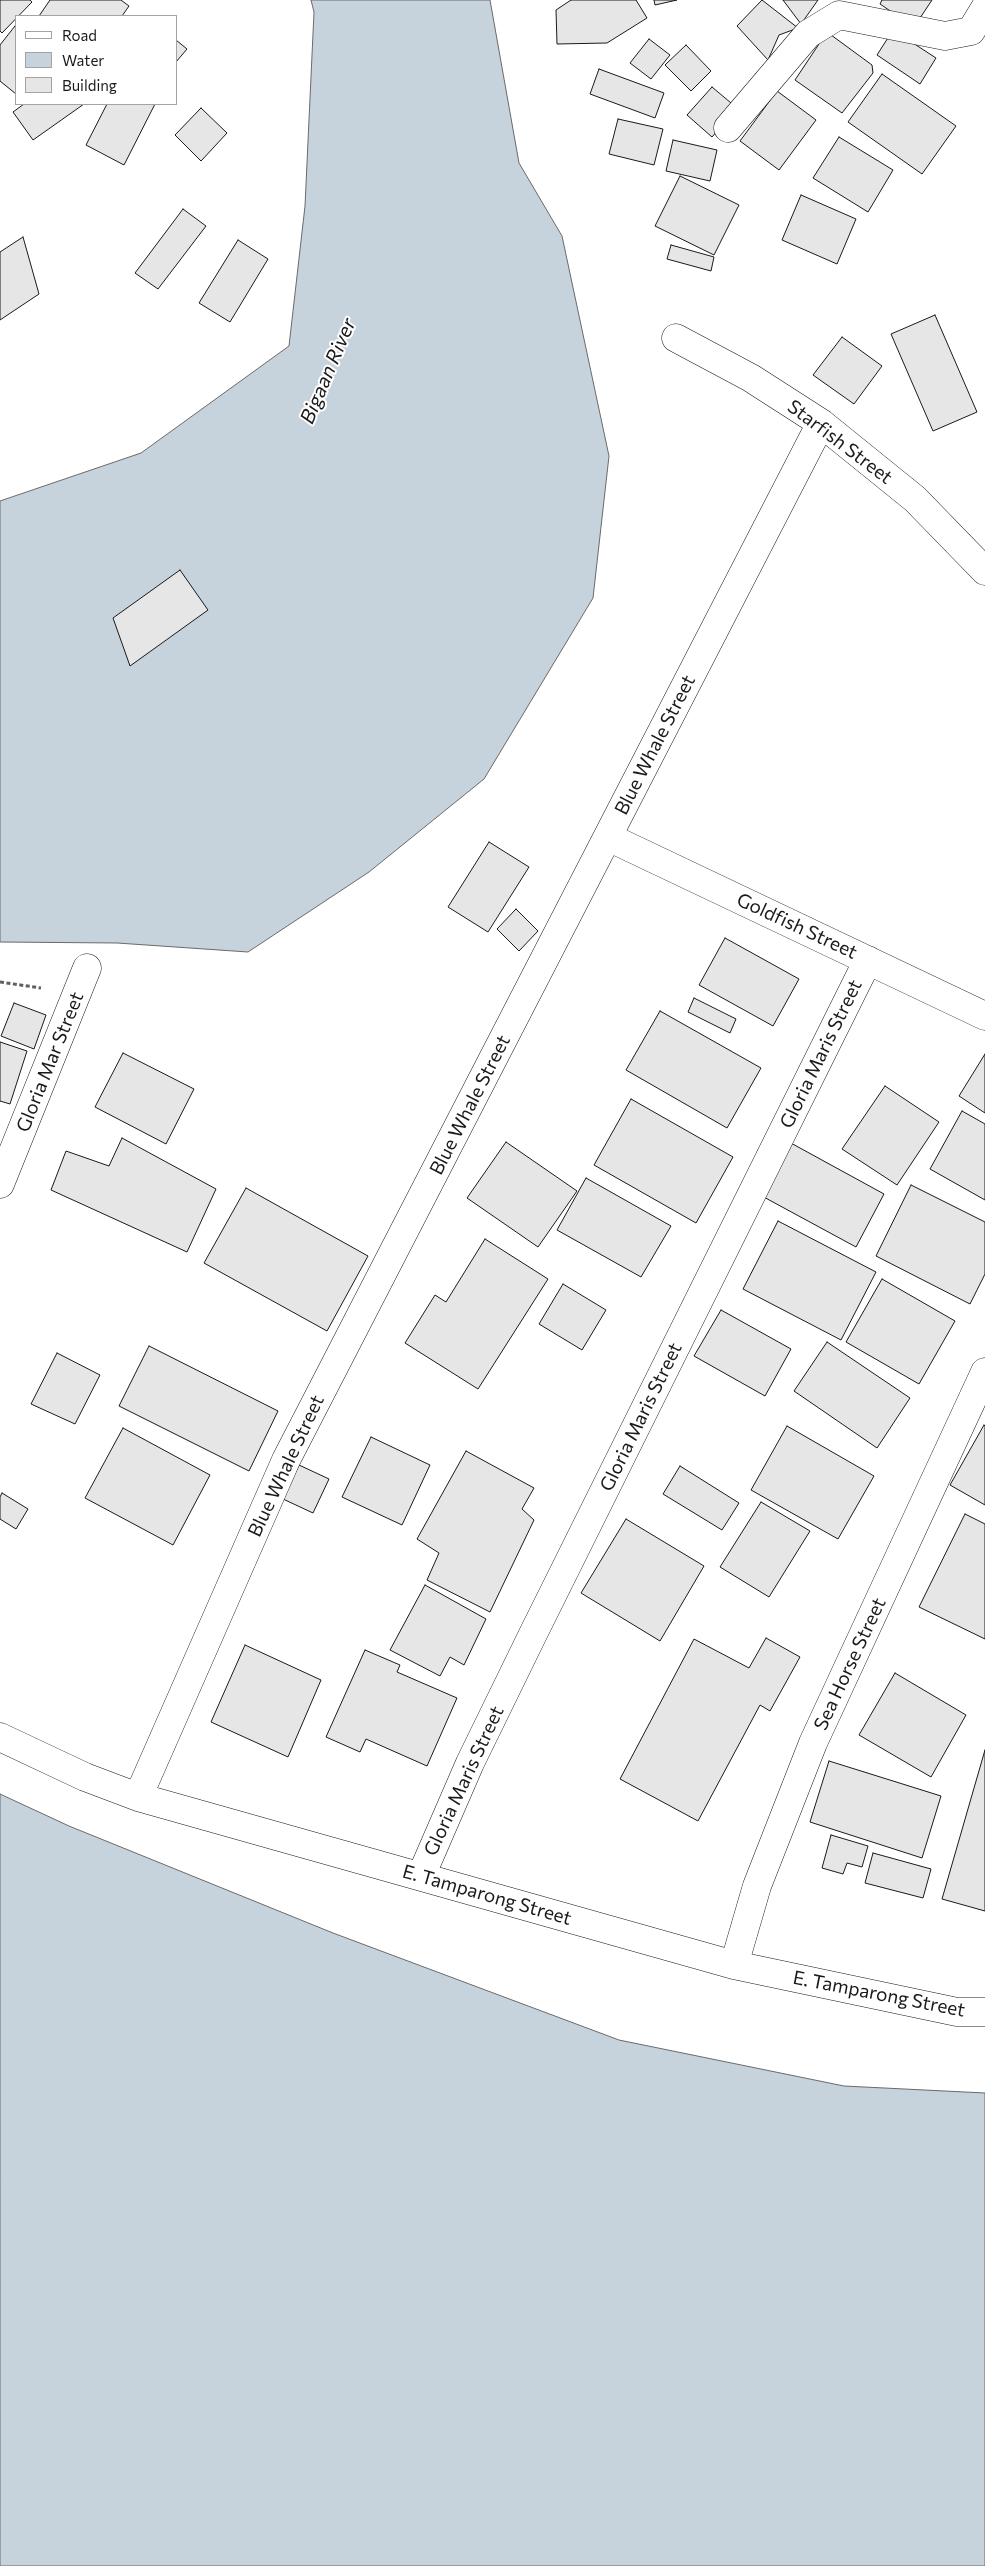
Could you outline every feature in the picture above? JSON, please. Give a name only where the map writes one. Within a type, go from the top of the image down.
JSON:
[{"type":"street","points":[[728,128],[808,34],[839,15],[945,36],[971,32],[985,8]]},
{"type":"street","name":"Starfish Street","points":[[676,338],[751,378],[821,423],[915,499],[985,572]]},
{"type":"street","name":"Blue Whale Street","points":[[138,1797],[286,1460],[821,423]]},
{"type":"street","name":"Goldfish Street","points":[[608,837],[985,1016]]},
{"type":"street","name":"Gloria Maris Street","points":[[421,1876],[470,1763],[868,960]]},
{"type":"street","name":"Gloria Mar Street","points":[[0,1184],[88,968]]},
{"type":"street","name":"Sea Horse Street","points":[[734,1965],[757,1886],[813,1743],[985,1372]]},
{"type":"street","name":"E. Tamparong Street","points":[[0,1737],[85,1777],[138,1797],[734,1965],[957,2012],[985,2012]]},
{"type":"water","name":"Bigaan River","points":[[311,0],[490,0],[519,163],[562,236],[609,456],[593,598],[484,779],[369,872],[248,952],[117,943],[0,942],[0,501],[141,453],[289,346],[305,206],[314,12]]},
{"type":"water","points":[[0,1794],[69,1826],[333,1933],[619,2040],[844,2086],[985,2093],[985,2566],[0,2566]]},
{"type":"building","points":[[0,0],[30,0],[32,2],[19,15],[15,15],[15,20],[2,33],[0,31]]},
{"type":"building","points":[[50,0],[121,0],[129,6],[123,15],[40,15]]},
{"type":"building","points":[[571,0],[636,0],[647,18],[607,43],[557,44],[556,10]]},
{"type":"building","points":[[654,0],[677,0],[655,5]]},
{"type":"building","points":[[762,0],[798,28],[779,35],[768,60],[737,26]]},
{"type":"building","points":[[783,0],[818,0],[801,24]]},
{"type":"building","points":[[882,0],[932,0],[914,27],[880,4]]},
{"type":"building","points":[[15,26],[15,93],[0,81],[0,45]]},
{"type":"building","points":[[893,30],[936,58],[920,84],[877,55]]},
{"type":"building","points":[[827,32],[872,65],[873,73],[842,113],[795,80]]},
{"type":"building","points":[[649,39],[670,55],[651,79],[630,63]]},
{"type":"building","points":[[178,42],[187,49],[178,60]]},
{"type":"building","points":[[686,45],[711,71],[691,91],[665,65]]},
{"type":"building","points":[[599,69],[664,93],[655,118],[590,94]]},
{"type":"building","points":[[882,74],[956,126],[922,174],[848,122]]},
{"type":"building","points":[[712,87],[737,108],[712,137],[687,115]]},
{"type":"building","points":[[777,91],[816,120],[779,170],[740,141]]},
{"type":"building","points":[[23,105],[83,105],[33,140],[13,112]]},
{"type":"building","points":[[106,105],[154,105],[124,165],[86,145]]},
{"type":"building","points":[[201,108],[227,133],[201,161],[175,135]]},
{"type":"building","points":[[618,119],[663,129],[654,165],[609,154]]},
{"type":"building","points":[[839,137],[893,170],[868,212],[813,178]]},
{"type":"building","points":[[673,140],[717,150],[710,181],[666,171]]},
{"type":"building","points":[[680,176],[739,205],[714,255],[655,226]]},
{"type":"building","points":[[801,195],[856,219],[837,264],[782,240]]},
{"type":"building","points":[[183,209],[206,226],[158,289],[135,273]]},
{"type":"building","points":[[23,237],[39,294],[0,320],[0,252]]},
{"type":"building","points":[[238,240],[268,259],[230,322],[199,303]]},
{"type":"building","points":[[671,245],[714,257],[711,271],[667,259]]},
{"type":"building","points":[[935,315],[977,412],[933,431],[891,334]]},
{"type":"building","points":[[842,337],[882,366],[854,404],[813,375]]},
{"type":"building","points":[[180,570],[208,610],[130,666],[113,618]]},
{"type":"building","points":[[489,842],[529,867],[488,932],[448,907]]},
{"type":"building","points":[[516,909],[538,931],[519,951],[497,929]]},
{"type":"building","points":[[725,938],[799,979],[773,1026],[699,985]]},
{"type":"building","points":[[694,998],[736,1019],[730,1033],[688,1012]]},
{"type":"building","points":[[14,1003],[46,1015],[34,1049],[1,1036]]},
{"type":"building","points":[[660,1011],[761,1068],[727,1128],[626,1070]]},
{"type":"building","points":[[0,1042],[27,1051],[10,1104],[0,1101]]},
{"type":"building","points":[[123,1053],[194,1089],[166,1144],[95,1107]]},
{"type":"building","points":[[985,1054],[985,1113],[959,1096]]},
{"type":"building","points":[[885,1086],[939,1122],[897,1185],[842,1149]]},
{"type":"building","points":[[631,1099],[733,1157],[696,1223],[594,1165]]},
{"type":"building","points":[[962,1111],[985,1124],[985,1200],[930,1169]]},
{"type":"building","points":[[122,1138],[216,1189],[187,1252],[51,1190],[66,1151],[109,1166]]},
{"type":"building","points":[[506,1142],[577,1191],[538,1247],[467,1198]]},
{"type":"building","points":[[789,1142],[884,1194],[856,1247],[760,1195]]},
{"type":"building","points":[[586,1178],[671,1226],[641,1277],[557,1230]]},
{"type":"building","points":[[911,1185],[985,1222],[985,1274],[970,1304],[876,1256]]},
{"type":"building","points":[[246,1188],[368,1256],[327,1331],[204,1263]]},
{"type":"building","points":[[778,1221],[876,1272],[841,1340],[743,1289]]},
{"type":"building","points":[[485,1239],[548,1279],[478,1389],[405,1343],[435,1295],[446,1302]]},
{"type":"building","points":[[882,1279],[955,1321],[919,1384],[846,1342]]},
{"type":"building","points":[[563,1284],[606,1310],[582,1350],[539,1324]]},
{"type":"building","points":[[721,1310],[791,1349],[765,1396],[694,1356]]},
{"type":"building","points":[[827,1342],[910,1398],[877,1448],[794,1391]]},
{"type":"building","points":[[149,1346],[278,1411],[249,1471],[119,1406]]},
{"type":"building","points":[[57,1353],[100,1375],[75,1424],[31,1404]]},
{"type":"building","points":[[787,1426],[874,1476],[838,1539],[751,1490]]},
{"type":"building","points":[[985,1426],[985,1505],[950,1485]]},
{"type":"building","points":[[123,1428],[210,1475],[173,1545],[85,1498]]},
{"type":"building","points":[[371,1437],[430,1465],[402,1525],[342,1497]]},
{"type":"building","points":[[466,1451],[534,1488],[522,1509],[534,1520],[490,1612],[427,1580],[439,1553],[417,1539]]},
{"type":"building","points":[[299,1465],[329,1479],[313,1513],[283,1499]]},
{"type":"building","points":[[680,1466],[739,1503],[722,1530],[663,1494]]},
{"type":"building","points":[[2,1493],[28,1509],[16,1529],[0,1519],[0,1497]]},
{"type":"building","points":[[761,1502],[810,1531],[769,1597],[720,1567]]},
{"type":"building","points":[[965,1514],[985,1524],[985,1639],[919,1607]]},
{"type":"building","points":[[626,1519],[704,1566],[660,1641],[581,1593]]},
{"type":"building","points":[[425,1585],[486,1619],[464,1665],[450,1657],[440,1676],[390,1650]]},
{"type":"building","points":[[766,1638],[800,1657],[770,1711],[760,1705],[698,1821],[620,1779],[694,1639],[749,1668]]},
{"type":"building","points":[[245,1645],[321,1680],[288,1757],[211,1722]]},
{"type":"building","points":[[365,1650],[400,1665],[397,1672],[457,1698],[427,1766],[366,1739],[360,1752],[326,1737]]},
{"type":"building","points":[[895,1673],[966,1715],[931,1777],[859,1735]]},
{"type":"building","points":[[985,1750],[985,1911],[942,1899]]},
{"type":"building","points":[[829,1761],[941,1796],[922,1858],[810,1822]]},
{"type":"building","points":[[831,1835],[868,1846],[862,1867],[847,1863],[843,1874],[822,1868]]},
{"type":"building","points":[[873,1853],[931,1869],[923,1898],[865,1883]]}]
